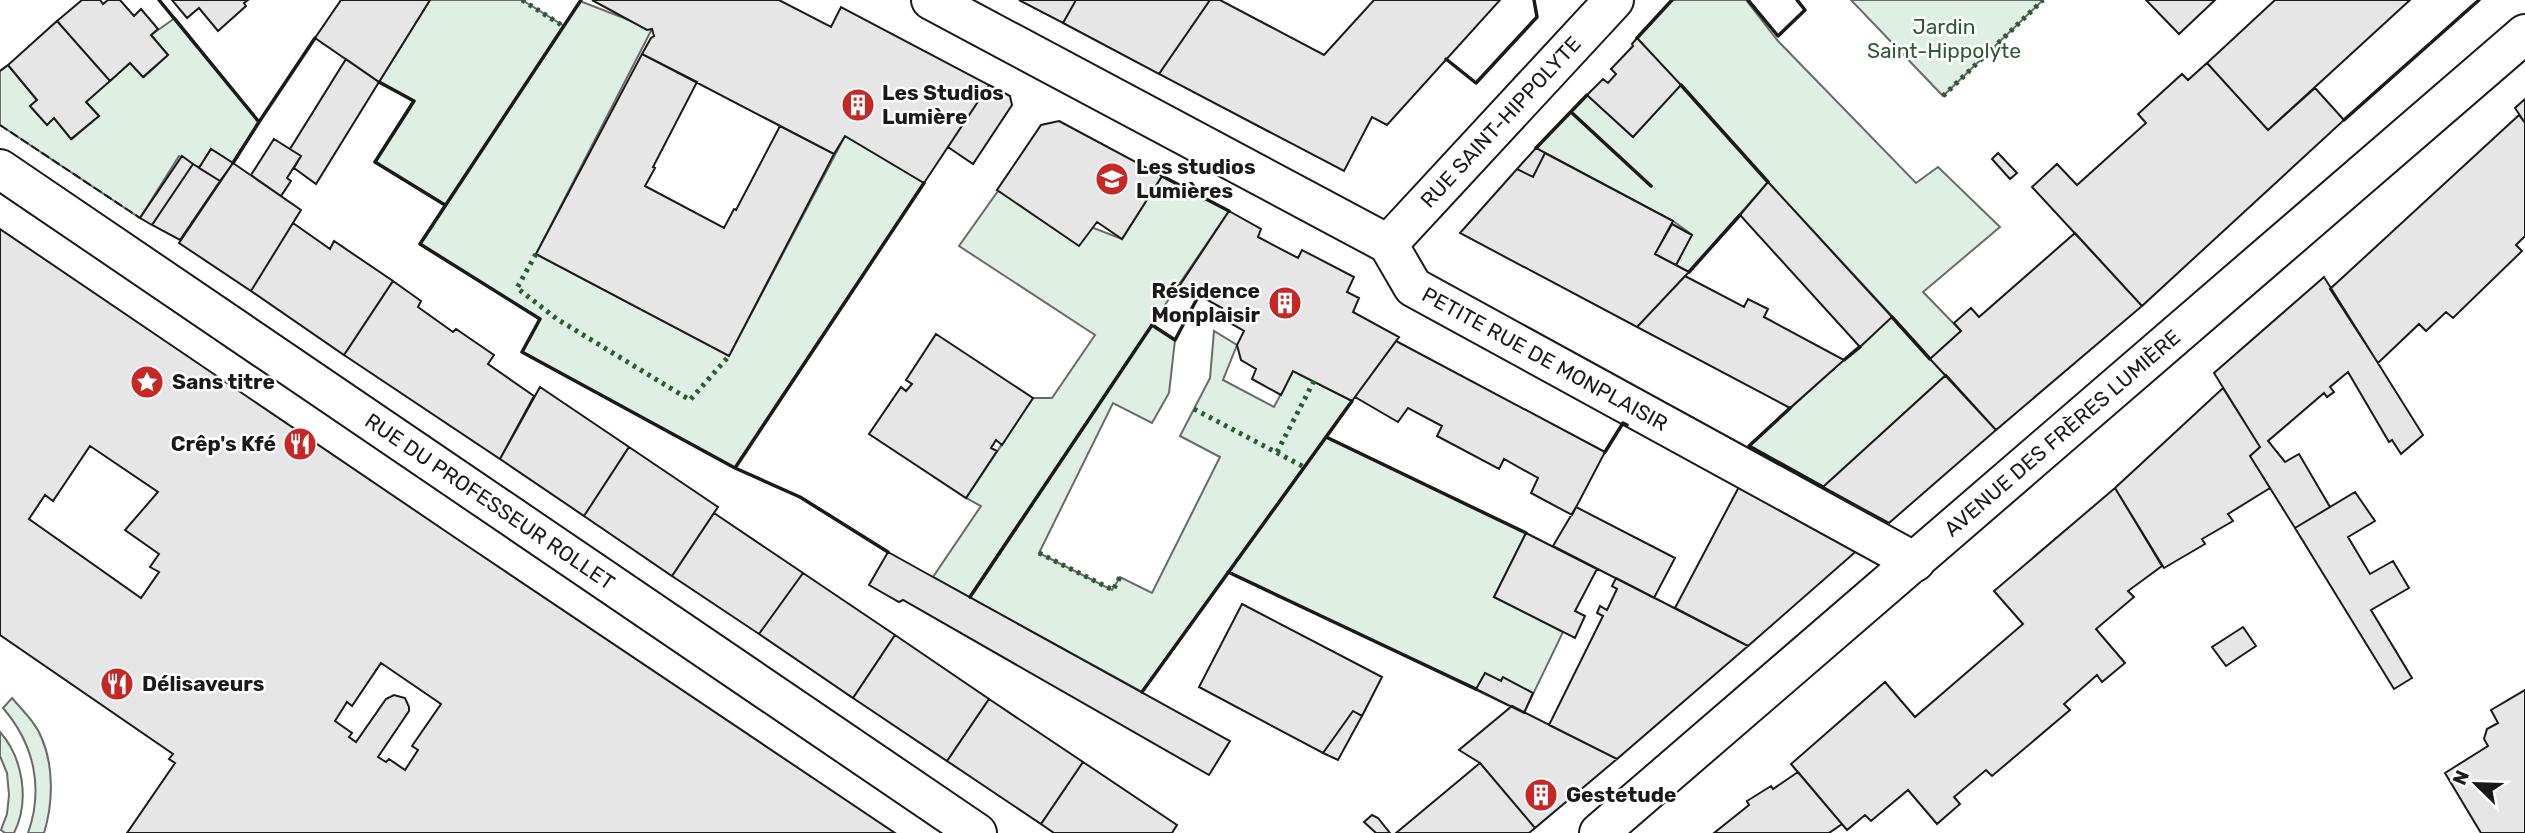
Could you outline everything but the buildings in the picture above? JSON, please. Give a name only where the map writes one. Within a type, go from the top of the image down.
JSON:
[{"type":"street","points":[[931,0],[1388,244]]},
{"type":"street","name":"RUE SAINT-HIPPOLYTE","points":[[1388,244],[1614,0]]},
{"type":"street","name":"AVENUE DES FRÈRES LUMIÈRE","points":[[1599,833],[2525,33]]},
{"type":"street","name":"RUE DU PROFESSEUR ROLLET","points":[[0,169],[978,833]]},
{"type":"street","name":"PETITE RUE DE MONPLAISIR","points":[[1388,244],[1413,288],[1915,562]]},
{"type":"green space","points":[[430,0],[522,0],[564,26],[580,1],[652,29],[536,254],[729,356],[845,136],[924,183],[735,468],[522,352],[540,319],[420,244],[445,205],[375,162],[413,101],[379,82]]},
{"type":"green space","points":[[1672,0],[1746,0],[1778,41],[1916,183],[1938,167],[2000,227],[1923,292],[1961,331],[1931,358],[1946,375],[1823,487],[1749,446],[1892,316],[1768,182],[1689,272],[1676,265],[1691,234],[1673,221],[1536,148],[1587,95],[1633,137],[1680,85],[1637,38]]},
{"type":"green space","name":"Jardin Saint-Hippolyte","points":[[1851,0],[2043,0],[1943,96]]},
{"type":"green space","points":[[175,18],[259,122],[233,163],[211,149],[199,168],[179,156],[140,218],[0,125],[0,71],[8,65],[37,100],[30,106],[47,124],[54,118],[72,139],[99,116],[86,102],[130,63],[144,77],[168,55],[151,35]]},
{"type":"green space","points":[[1162,176],[1229,211],[1152,324],[1175,340],[1169,393],[1152,423],[1113,403],[1039,553],[1112,590],[1120,577],[1152,593],[1220,457],[1180,436],[1210,378],[1214,331],[1237,345],[1223,380],[1274,407],[1293,371],[1352,401],[1327,437],[1526,533],[1494,597],[1563,632],[1524,713],[1229,572],[1142,692],[933,577],[981,506],[966,498],[1033,398],[1052,398],[1095,335],[959,246],[998,191],[1122,239]]},
{"type":"green space","points":[[12,698],[36,728],[49,761],[50,798],[44,833],[28,833],[33,816],[35,783],[29,752],[14,722],[3,708]]},
{"type":"green space","points":[[0,732],[14,754],[22,780],[22,807],[14,833],[1,830],[7,814],[9,795],[7,773],[0,756]]},
{"type":"hedge","points":[[522,0],[563,26]]},
{"type":"hedge","points":[[1943,96],[2043,0]]},
{"type":"hedge","points":[[536,254],[517,288],[557,319],[690,400],[729,356]]},
{"type":"hedge","points":[[1277,452],[1314,381]]},
{"type":"hedge","points":[[1194,409],[1304,467]]},
{"type":"hedge","points":[[1039,553],[1113,590],[1120,577]]},
{"type":"fence","points":[[0,71],[8,65]]},
{"type":"fence","points":[[0,125],[140,218]]},
{"type":"wall","points":[[159,0],[259,122],[315,38]]},
{"type":"wall","points":[[581,0],[420,244],[540,319],[522,352],[735,468],[924,183]]},
{"type":"wall","points":[[1446,59],[1476,83],[1537,17],[1534,0]]},
{"type":"wall","points":[[1637,38],[1672,0]]},
{"type":"wall","points":[[1748,0],[1778,36],[1805,10],[1797,0]]},
{"type":"wall","points":[[2344,120],[2479,0]]},
{"type":"wall","points":[[379,82],[414,101],[375,162],[445,205]]},
{"type":"wall","points":[[1681,85],[1768,182]]},
{"type":"wall","points":[[1536,148],[1587,95]]},
{"type":"wall","points":[[1571,112],[1651,186]]},
{"type":"wall","points":[[233,163],[259,122]]},
{"type":"wall","points":[[1162,176],[1229,211]]},
{"type":"wall","points":[[1689,272],[1740,215]]},
{"type":"wall","points":[[970,597],[1152,325],[1175,340],[1199,295]]},
{"type":"wall","points":[[1892,317],[1930,359]]},
{"type":"wall","points":[[1844,360],[1860,347]]},
{"type":"wall","points":[[1142,692],[1352,401]]},
{"type":"wall","points":[[1790,408],[1749,446],[1823,487]]},
{"type":"wall","points":[[1605,452],[1623,423],[1627,425]]},
{"type":"wall","points":[[1326,437],[1526,533]]},
{"type":"wall","points":[[735,468],[800,497],[888,552]]},
{"type":"wall","points":[[1228,572],[1476,689]]},
{"type":"place","name":"Les Studios Lumière","points":[[858,105]]},
{"type":"place","name":"Les studios Lumières","points":[[1112,179]]},
{"type":"place","name":"Résidence Monplaisir","points":[[1285,303]]},
{"type":"place","name":"Sans titre","points":[[147,382]]},
{"type":"place","name":"Crêp's Kfé","points":[[300,444]]},
{"type":"place","name":"Délisaveurs","points":[[117,684]]},
{"type":"place","name":"Gestetude","points":[[1541,795]]}]
